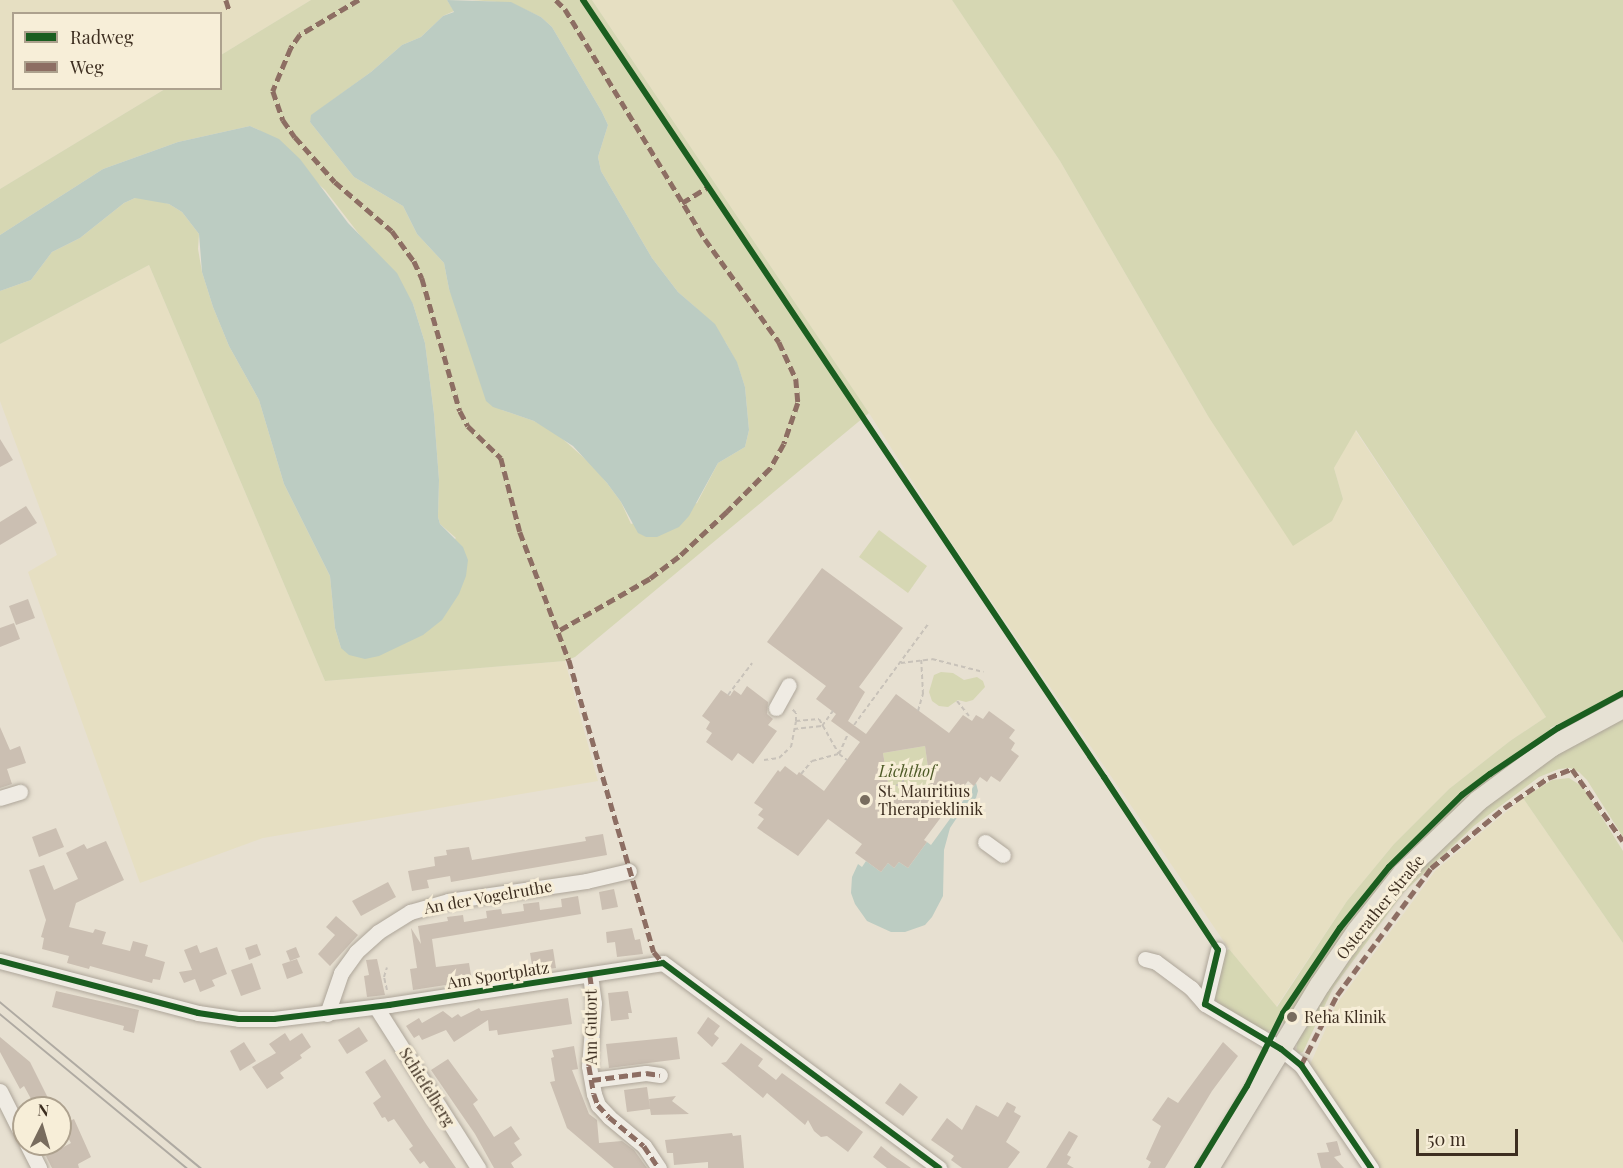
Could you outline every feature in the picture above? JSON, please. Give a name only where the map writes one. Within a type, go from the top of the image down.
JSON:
[{"type":"main road","name":"Osterather Straße","points":[[1209,1168],[1357,930],[1403,873],[1478,801],[1551,747],[1623,708]]},
{"type":"street","points":[[779,704],[789,685]]},
{"type":"street","points":[[0,798],[20,792]]},
{"type":"street","points":[[985,842],[1003,855]]},
{"type":"street","name":"An der Vogelruthe","points":[[327,1014],[341,973],[356,952],[378,932],[410,912],[448,901],[586,881],[628,871]]},
{"type":"street","points":[[1205,1004],[1218,951]]},
{"type":"street","points":[[1205,1004],[1191,988],[1170,972],[1145,958],[1152,968],[1205,1004],[1281,1049],[1301,1065],[1371,1168]]},
{"type":"street","name":"Am Sportplatz","points":[[0,961],[198,1013],[262,1019],[327,1014],[663,963],[939,1168]]},
{"type":"street","name":"Am Gutort","points":[[590,975],[594,1003],[590,1041],[592,1080],[598,1105],[644,1146],[659,1168]]},
{"type":"street","name":"Schiefelberg","points":[[383,1006],[478,1168]]},
{"type":"street","name":"Am Gutort","points":[[592,1080],[646,1073],[660,1075]]},
{"type":"street","points":[[0,1091],[12,1115]]},
{"type":"path","points":[[855,726],[929,623]]},
{"type":"path","points":[[900,663],[921,659],[947,661],[983,672]]},
{"type":"path","points":[[918,711],[923,694],[921,659]]},
{"type":"path","points":[[728,695],[752,663]]},
{"type":"path","points":[[957,701],[969,716]]},
{"type":"path","points":[[764,760],[785,755],[791,747],[796,721],[793,710],[779,704]]},
{"type":"path","points":[[794,729],[822,726],[833,711]]},
{"type":"path","points":[[796,721],[819,718],[839,754],[847,760]]},
{"type":"path","points":[[839,754],[848,734]]},
{"type":"path","points":[[801,774],[812,761],[839,754]]},
{"type":"path","points":[[888,788],[901,784],[915,765],[929,772]]},
{"type":"path","points":[[956,806],[971,818]]},
{"type":"path","points":[[383,1006],[384,977],[387,967]]},
{"type":"shaded area","points":[[0,0],[311,0],[222,54],[222,12],[12,12],[12,90],[163,90],[0,189]]},
{"type":"shaded area","points":[[447,0],[511,2],[541,17],[552,27],[608,125],[598,157],[601,171],[652,258],[678,292],[715,324],[737,362],[745,387],[749,430],[745,447],[718,463],[689,516],[679,527],[657,537],[646,537],[638,533],[621,502],[607,483],[573,446],[534,421],[493,407],[486,401],[449,289],[444,263],[417,234],[403,206],[354,177],[310,122],[311,115],[371,72],[402,45],[421,37],[443,16],[454,12]]},
{"type":"shaded area","points":[[592,0],[952,0],[1060,161],[1208,416],[1343,499],[1334,468],[1355,430],[1546,717],[1510,741],[1449,789],[1394,844],[1347,901],[1276,1007],[1229,949],[949,539],[869,413]]},
{"type":"shaded area","points":[[250,126],[279,139],[300,159],[348,223],[397,273],[413,304],[425,343],[439,480],[438,517],[440,524],[463,547],[468,560],[466,576],[459,594],[442,620],[423,635],[379,656],[365,659],[349,655],[341,648],[335,628],[330,576],[284,484],[259,400],[229,346],[213,307],[202,272],[199,234],[182,212],[169,204],[135,198],[124,203],[80,238],[52,252],[31,280],[0,291],[0,235],[103,169],[178,142]]},
{"type":"shaded area","points":[[149,265],[325,681],[565,661],[598,781],[263,838],[140,883],[28,572],[57,555],[0,401],[0,344]]},
{"type":"shaded area","points":[[976,783],[978,791],[976,798],[964,807],[950,828],[944,850],[943,896],[932,917],[925,925],[905,932],[891,932],[867,921],[855,904],[851,893],[852,877],[858,864],[862,867],[866,861],[881,872],[888,863],[894,868],[899,862],[908,868],[927,842],[931,845]]},
{"type":"shaded area","points":[[1523,798],[1623,943],[1623,1168],[1380,1168],[1311,1073],[1310,1065],[1336,1005],[1436,870]]},
{"type":"green space","points":[[311,0],[447,0],[454,11],[443,16],[421,37],[402,45],[371,72],[312,115],[310,122],[354,177],[403,206],[417,234],[444,263],[449,289],[502,410],[534,421],[556,433],[592,465],[607,483],[621,502],[631,524],[697,503],[718,463],[745,447],[749,430],[745,387],[737,363],[726,343],[694,306],[678,292],[652,258],[601,171],[598,157],[608,125],[552,27],[541,17],[511,3],[472,0],[592,0],[869,413],[575,657],[565,661],[325,681],[149,265],[0,344],[0,291],[31,280],[52,252],[80,238],[124,203],[135,198],[146,198],[169,204],[182,212],[199,234],[198,249],[202,272],[213,307],[229,346],[259,400],[284,484],[330,576],[335,628],[341,648],[456,538],[440,524],[438,517],[439,480],[434,414],[425,343],[413,304],[325,190],[259,130],[250,126],[178,142],[103,169],[0,235],[0,189],[163,90],[222,90],[222,54]]},
{"type":"green space","points":[[952,0],[1623,0],[1623,692],[1550,728],[1555,736],[1500,773],[1316,974],[1284,1025],[1280,1012],[1272,1031],[1261,1030],[1219,1006],[1214,997],[1222,954],[1229,949],[1277,1007],[1347,901],[1394,844],[1449,789],[1510,741],[1546,717],[1356,430],[1334,468],[1343,499],[1332,521],[1293,546],[1208,416],[1060,161]]},
{"type":"green space","points":[[879,530],[927,566],[908,593],[859,557]]},
{"type":"green space","points":[[941,672],[953,673],[964,680],[977,677],[983,681],[985,687],[973,700],[966,702],[958,700],[948,707],[939,706],[932,701],[929,692],[934,675]]},
{"type":"green space","points":[[1623,717],[1623,837],[1587,780],[1579,772],[1570,768],[1559,769],[1539,777],[1475,825],[1403,893],[1333,988],[1303,1052],[1296,1054],[1297,1043],[1358,939],[1428,858],[1481,808],[1564,749]]},
{"type":"green space","name":"Lichthof","points":[[925,746],[931,789],[890,795],[883,753]]},
{"type":"green space","points":[[1569,778],[1583,787],[1623,851],[1623,943],[1523,798],[1552,780]]},
{"type":"building","points":[[0,439],[13,460],[0,467]]},
{"type":"building","points":[[26,506],[37,523],[0,545],[0,522]]},
{"type":"building","points":[[822,568],[903,628],[859,687],[865,692],[848,721],[866,734],[896,694],[949,733],[963,715],[972,721],[976,715],[983,719],[989,711],[1015,730],[1009,738],[1015,743],[1011,750],[1019,756],[1000,782],[991,776],[987,782],[980,777],[974,786],[968,781],[924,840],[927,842],[908,868],[899,862],[894,868],[888,863],[881,872],[855,853],[862,844],[828,819],[798,856],[757,828],[764,819],[758,815],[763,809],[754,803],[778,770],[780,772],[785,766],[797,775],[799,772],[824,791],[860,742],[831,721],[836,714],[816,699],[826,686],[767,642]],"holes":[[[925,746],[931,789],[890,795],[883,753]]]},
{"type":"building","points":[[28,599],[35,618],[16,625],[9,606]]},
{"type":"building","points":[[14,623],[20,639],[0,647],[0,628]]},
{"type":"building","points":[[747,686],[768,702],[767,714],[773,719],[768,725],[777,731],[753,764],[738,753],[732,761],[706,742],[712,733],[706,729],[710,722],[702,716],[721,690],[730,696],[734,690],[741,695]]},
{"type":"building","points":[[0,727],[10,750],[20,746],[26,763],[7,769],[12,784],[0,788]]},
{"type":"building","points":[[56,828],[64,847],[39,857],[32,837]]},
{"type":"building","points":[[603,834],[607,855],[451,882],[450,876],[427,880],[429,888],[412,891],[408,871],[435,866],[434,857],[447,855],[446,850],[469,847],[472,860],[586,841],[585,837]]},
{"type":"building","points":[[106,841],[124,880],[76,903],[69,927],[93,933],[95,929],[106,932],[102,944],[130,951],[133,941],[148,945],[145,956],[165,962],[160,980],[153,979],[152,983],[90,966],[89,969],[67,963],[69,956],[42,949],[44,938],[41,937],[46,920],[29,870],[44,865],[54,890],[78,879],[66,853],[84,844],[87,849]]},
{"type":"building","points":[[388,882],[396,897],[361,916],[352,901]]},
{"type":"building","points":[[614,889],[618,907],[602,910],[599,892]]},
{"type":"building","points":[[578,896],[581,914],[432,939],[436,967],[469,963],[472,981],[413,990],[410,969],[417,968],[411,928],[421,944],[418,926],[448,921],[447,917],[463,915],[464,922],[487,918],[486,911],[501,909],[502,914],[524,911],[523,904],[539,902],[540,910],[562,907],[561,899]]},
{"type":"building","points":[[336,916],[358,935],[330,966],[318,954],[335,935],[326,927]]},
{"type":"building","points":[[632,928],[635,940],[640,939],[643,954],[617,957],[615,942],[607,943],[606,932]]},
{"type":"building","points":[[257,944],[261,955],[249,960],[245,948]]},
{"type":"building","points":[[197,945],[200,953],[217,947],[227,974],[212,980],[215,986],[200,992],[195,979],[184,983],[179,972],[192,970],[184,950]]},
{"type":"building","points":[[296,947],[300,957],[290,961],[286,951]]},
{"type":"building","points":[[553,949],[556,968],[533,971],[530,953]]},
{"type":"building","points":[[297,959],[303,973],[287,979],[282,964]]},
{"type":"building","points":[[377,959],[385,995],[367,997],[364,976],[369,975],[366,960]]},
{"type":"building","points":[[252,963],[261,989],[241,996],[231,970]]},
{"type":"building","points":[[56,991],[139,1010],[134,1033],[123,1030],[124,1026],[52,1007]]},
{"type":"building","points":[[628,991],[632,1013],[628,1013],[629,1019],[611,1021],[608,993]]},
{"type":"building","points":[[568,998],[572,1024],[498,1035],[497,1030],[489,1031],[488,1020],[454,1042],[446,1030],[422,1040],[419,1035],[414,1038],[406,1026],[419,1018],[422,1023],[443,1011],[452,1018],[458,1014],[461,1017],[479,1008],[481,1011]]},
{"type":"building","points":[[708,1017],[720,1026],[714,1034],[719,1038],[712,1047],[697,1033]]},
{"type":"building","points":[[359,1027],[368,1041],[347,1054],[338,1040]]},
{"type":"building","points":[[285,1033],[290,1041],[302,1033],[311,1047],[300,1055],[302,1058],[280,1073],[284,1078],[267,1089],[252,1067],[276,1053],[269,1044]]},
{"type":"building","points":[[0,1037],[30,1062],[47,1096],[29,1096],[24,1086],[20,1089],[0,1052]]},
{"type":"building","points":[[677,1037],[680,1059],[609,1068],[606,1044]]},
{"type":"building","points":[[244,1042],[256,1061],[240,1071],[230,1051]]},
{"type":"building","points":[[1223,1042],[1238,1056],[1212,1091],[1165,1168],[1148,1168],[1151,1162],[1146,1159],[1161,1126],[1152,1120],[1168,1097],[1178,1103]]},
{"type":"building","points":[[741,1043],[763,1059],[758,1066],[776,1080],[782,1073],[863,1132],[848,1152],[827,1136],[821,1137],[814,1131],[808,1120],[805,1125],[767,1093],[763,1098],[721,1063],[726,1062]]},
{"type":"building","points":[[574,1046],[578,1069],[572,1070],[589,1114],[597,1120],[599,1143],[622,1141],[634,1150],[647,1168],[614,1168],[567,1128],[550,1082],[555,1081],[551,1058],[554,1057],[552,1050]]},
{"type":"building","points":[[385,1059],[456,1168],[429,1168],[424,1161],[420,1164],[409,1149],[413,1146],[394,1119],[388,1122],[385,1117],[382,1118],[373,1103],[381,1097],[365,1072]]},
{"type":"building","points":[[448,1059],[478,1100],[473,1104],[494,1137],[511,1126],[520,1139],[514,1143],[522,1155],[511,1163],[514,1168],[494,1168],[475,1134],[431,1070]]},
{"type":"building","points":[[900,1083],[918,1097],[903,1116],[885,1103]]},
{"type":"building","points":[[647,1087],[650,1108],[649,1099],[676,1096],[672,1101],[689,1114],[651,1115],[650,1109],[627,1112],[624,1090]]},
{"type":"building","points":[[1007,1102],[1016,1107],[1014,1112],[1021,1116],[1006,1142],[1020,1152],[1008,1168],[962,1168],[951,1160],[954,1156],[931,1140],[947,1118],[962,1130],[976,1105],[998,1117]]},
{"type":"building","points":[[74,1119],[91,1157],[78,1164],[79,1168],[52,1168],[46,1156],[72,1156],[72,1120]]},
{"type":"building","points":[[1069,1131],[1078,1136],[1067,1155],[1071,1157],[1067,1164],[1074,1168],[1046,1168]]},
{"type":"building","points":[[732,1133],[733,1136],[741,1135],[744,1168],[708,1168],[708,1162],[674,1165],[673,1153],[667,1153],[665,1140]]},
{"type":"building","points":[[1337,1141],[1341,1155],[1334,1157],[1344,1168],[1321,1168],[1317,1153],[1329,1152],[1326,1143]]},
{"type":"building","points":[[881,1146],[911,1168],[887,1168],[873,1157]]},
{"type":"tram line","points":[[0,1002],[201,1168]]},
{"type":"tram line","points":[[0,1014],[187,1168]]},
{"type":"marked path","points":[[226,0],[230,12]]},
{"type":"marked path","points":[[359,0],[300,35],[291,48],[273,91],[283,120],[295,137],[335,182],[392,231],[414,261],[422,278],[460,411],[468,426],[501,458],[520,532],[569,660],[654,952],[663,963]]},
{"type":"marked path","points":[[556,0],[565,9],[705,239],[779,342],[796,379],[798,403],[784,444],[770,469],[727,512],[679,557],[650,579],[559,631]]},
{"type":"marked path","points":[[682,203],[708,187]]},
{"type":"marked path","points":[[1301,1065],[1337,995],[1431,868],[1504,808],[1548,778],[1572,769],[1623,841]]},
{"type":"marked path","points":[[590,975],[594,1003],[589,1066],[594,1094],[598,1105],[644,1146],[659,1168]]},
{"type":"marked path","points":[[592,1080],[646,1073],[660,1075]]},
{"type":"cycle path","points":[[583,0],[1218,950],[1205,1004],[1281,1049],[1301,1065],[1371,1168]]},
{"type":"cycle path","points":[[1197,1168],[1247,1086],[1283,1013],[1340,928],[1389,867],[1462,795],[1490,774],[1558,728],[1623,693]]},
{"type":"cycle path","points":[[0,961],[198,1013],[239,1019],[274,1019],[389,1005],[663,963],[939,1168]]},
{"type":"place","name":"St. Mauritius Therapieklinik","points":[[865,800]]},
{"type":"place","name":"Reha Klinik","points":[[1292,1017]]}]
